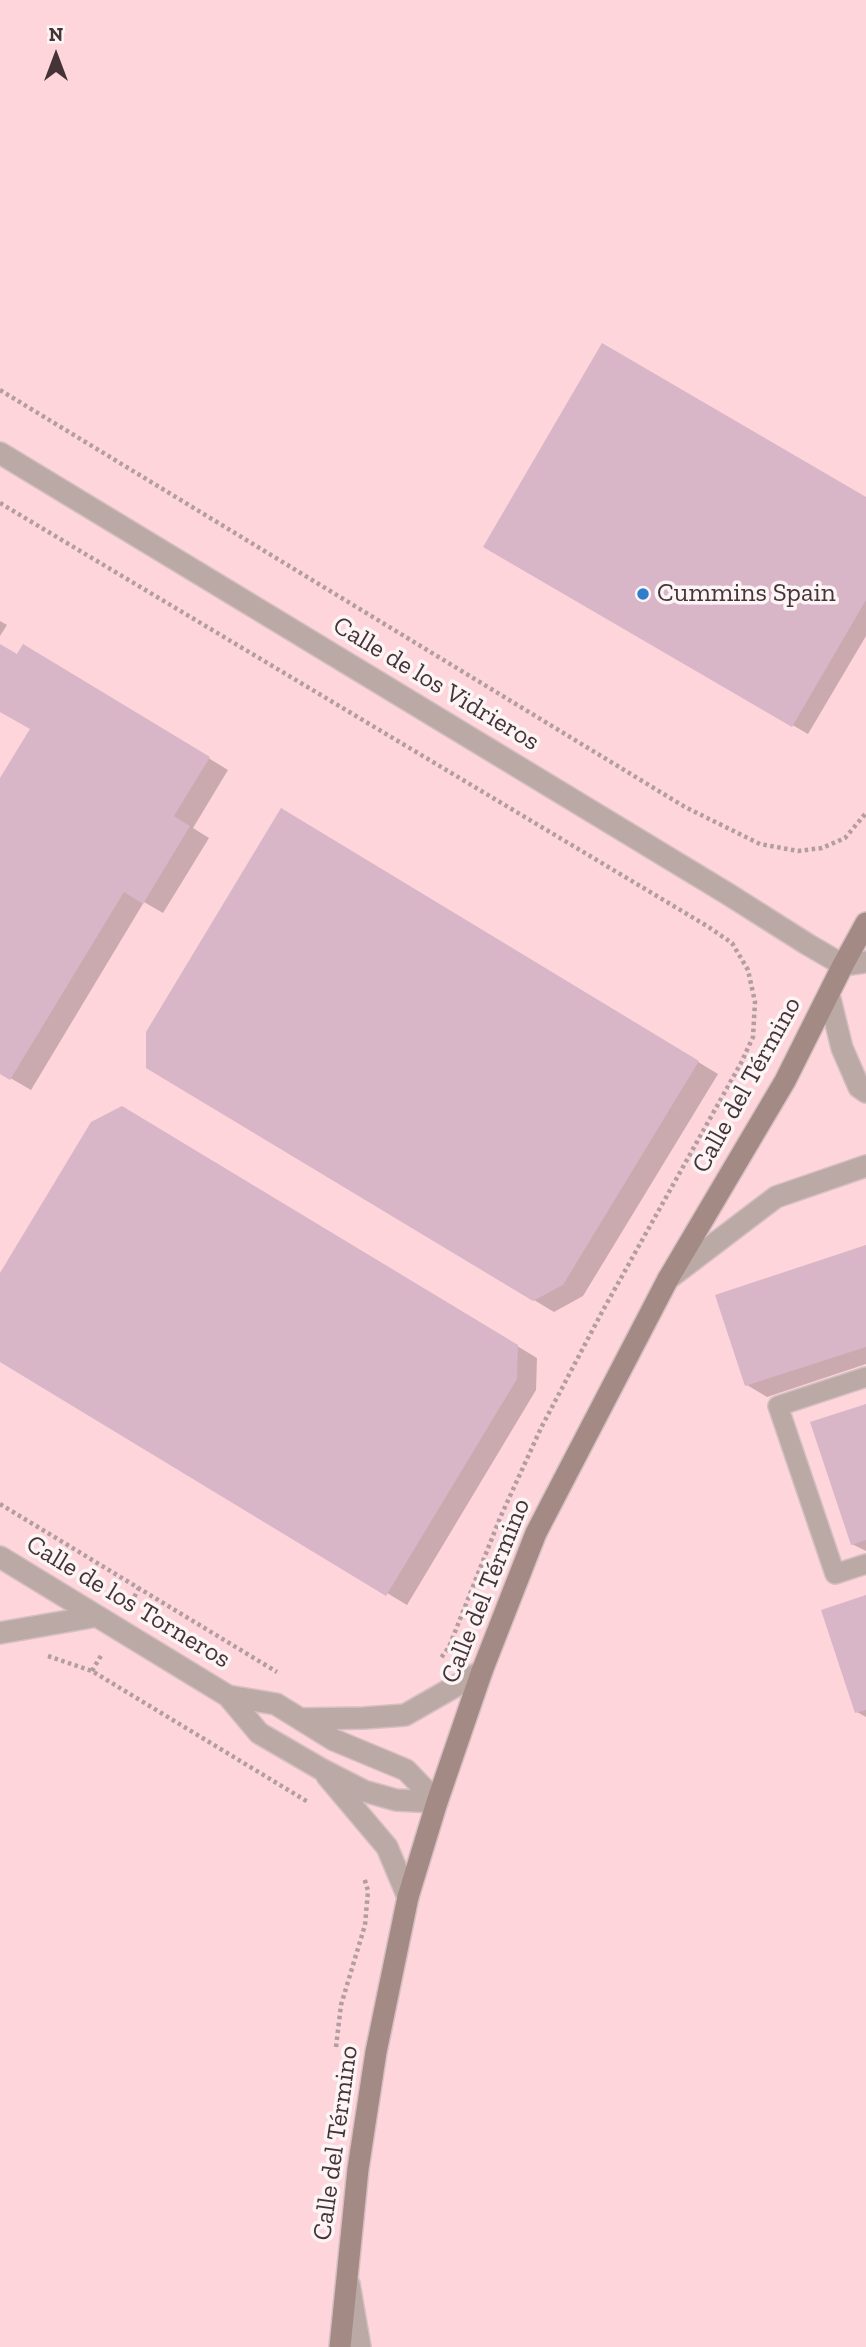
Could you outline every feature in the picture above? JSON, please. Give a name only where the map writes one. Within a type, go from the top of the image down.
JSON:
[{"type":"street","name":"Calle de los Vidrieros","points":[[0,453],[843,965]]},
{"type":"street","name":"Calle del Término","points":[[345,2346],[347,2270],[358,2169],[376,2052],[408,1897],[482,1671],[536,1533],[668,1279],[785,1082],[866,923]]},
{"type":"street","points":[[843,965],[866,962]]},
{"type":"street","points":[[829,995],[842,1048],[859,1087],[866,1092]]},
{"type":"street","points":[[668,1279],[776,1197],[866,1166]]},
{"type":"street","name":"Calle de los Torneros","points":[[0,1557],[228,1696],[259,1733],[321,1769],[365,1791],[396,1800],[437,1802]]},
{"type":"street","points":[[0,1633],[97,1616]]},
{"type":"street","name":"Calle de los Torneros","points":[[299,1719],[405,1715],[482,1671]]},
{"type":"street","name":"Calle de los Torneros","points":[[228,1696],[276,1704],[334,1740],[406,1770],[437,1802]]},
{"type":"street","name":"Calle de los Torneros","points":[[321,1769],[387,1847],[408,1897]]},
{"type":"lane","points":[[866,1377],[778,1406],[835,1574],[866,1564]]},
{"type":"path","points":[[0,390],[685,807],[760,845],[798,851],[822,848],[845,838],[866,813]]},
{"type":"path","points":[[0,503],[707,926],[732,943],[748,970],[755,1002],[754,1037],[602,1312],[541,1429],[495,1530],[449,1647],[438,1662]]},
{"type":"path","points":[[0,1504],[281,1675]]},
{"type":"path","points":[[44,1655],[92,1671],[317,1808]]},
{"type":"path","points":[[336,2047],[341,2005],[365,1925],[368,1891],[361,1866]]},
{"type":"shaded area","points":[[0,0],[866,0],[866,2347],[0,2347]]},
{"type":"building","points":[[602,343],[866,497],[866,600],[792,727],[483,547]]},
{"type":"building","points":[[0,644],[17,654],[23,644],[210,757],[174,816],[190,826],[143,904],[124,892],[10,1080],[0,1074],[0,778],[30,729],[0,712]]},
{"type":"building","points":[[281,808],[699,1061],[563,1285],[533,1301],[146,1068],[146,1032]]},
{"type":"building","points":[[122,1106],[518,1345],[517,1379],[386,1596],[0,1362],[0,1273],[91,1122]]},
{"type":"building","points":[[866,1245],[866,1347],[745,1386],[715,1295]]},
{"type":"building","points":[[866,1404],[866,1540],[851,1545],[810,1422]]},
{"type":"building","points":[[866,1595],[866,1710],[855,1713],[821,1610]]},
{"type":"place","name":"Cummins Spain","points":[[643,594]]}]
